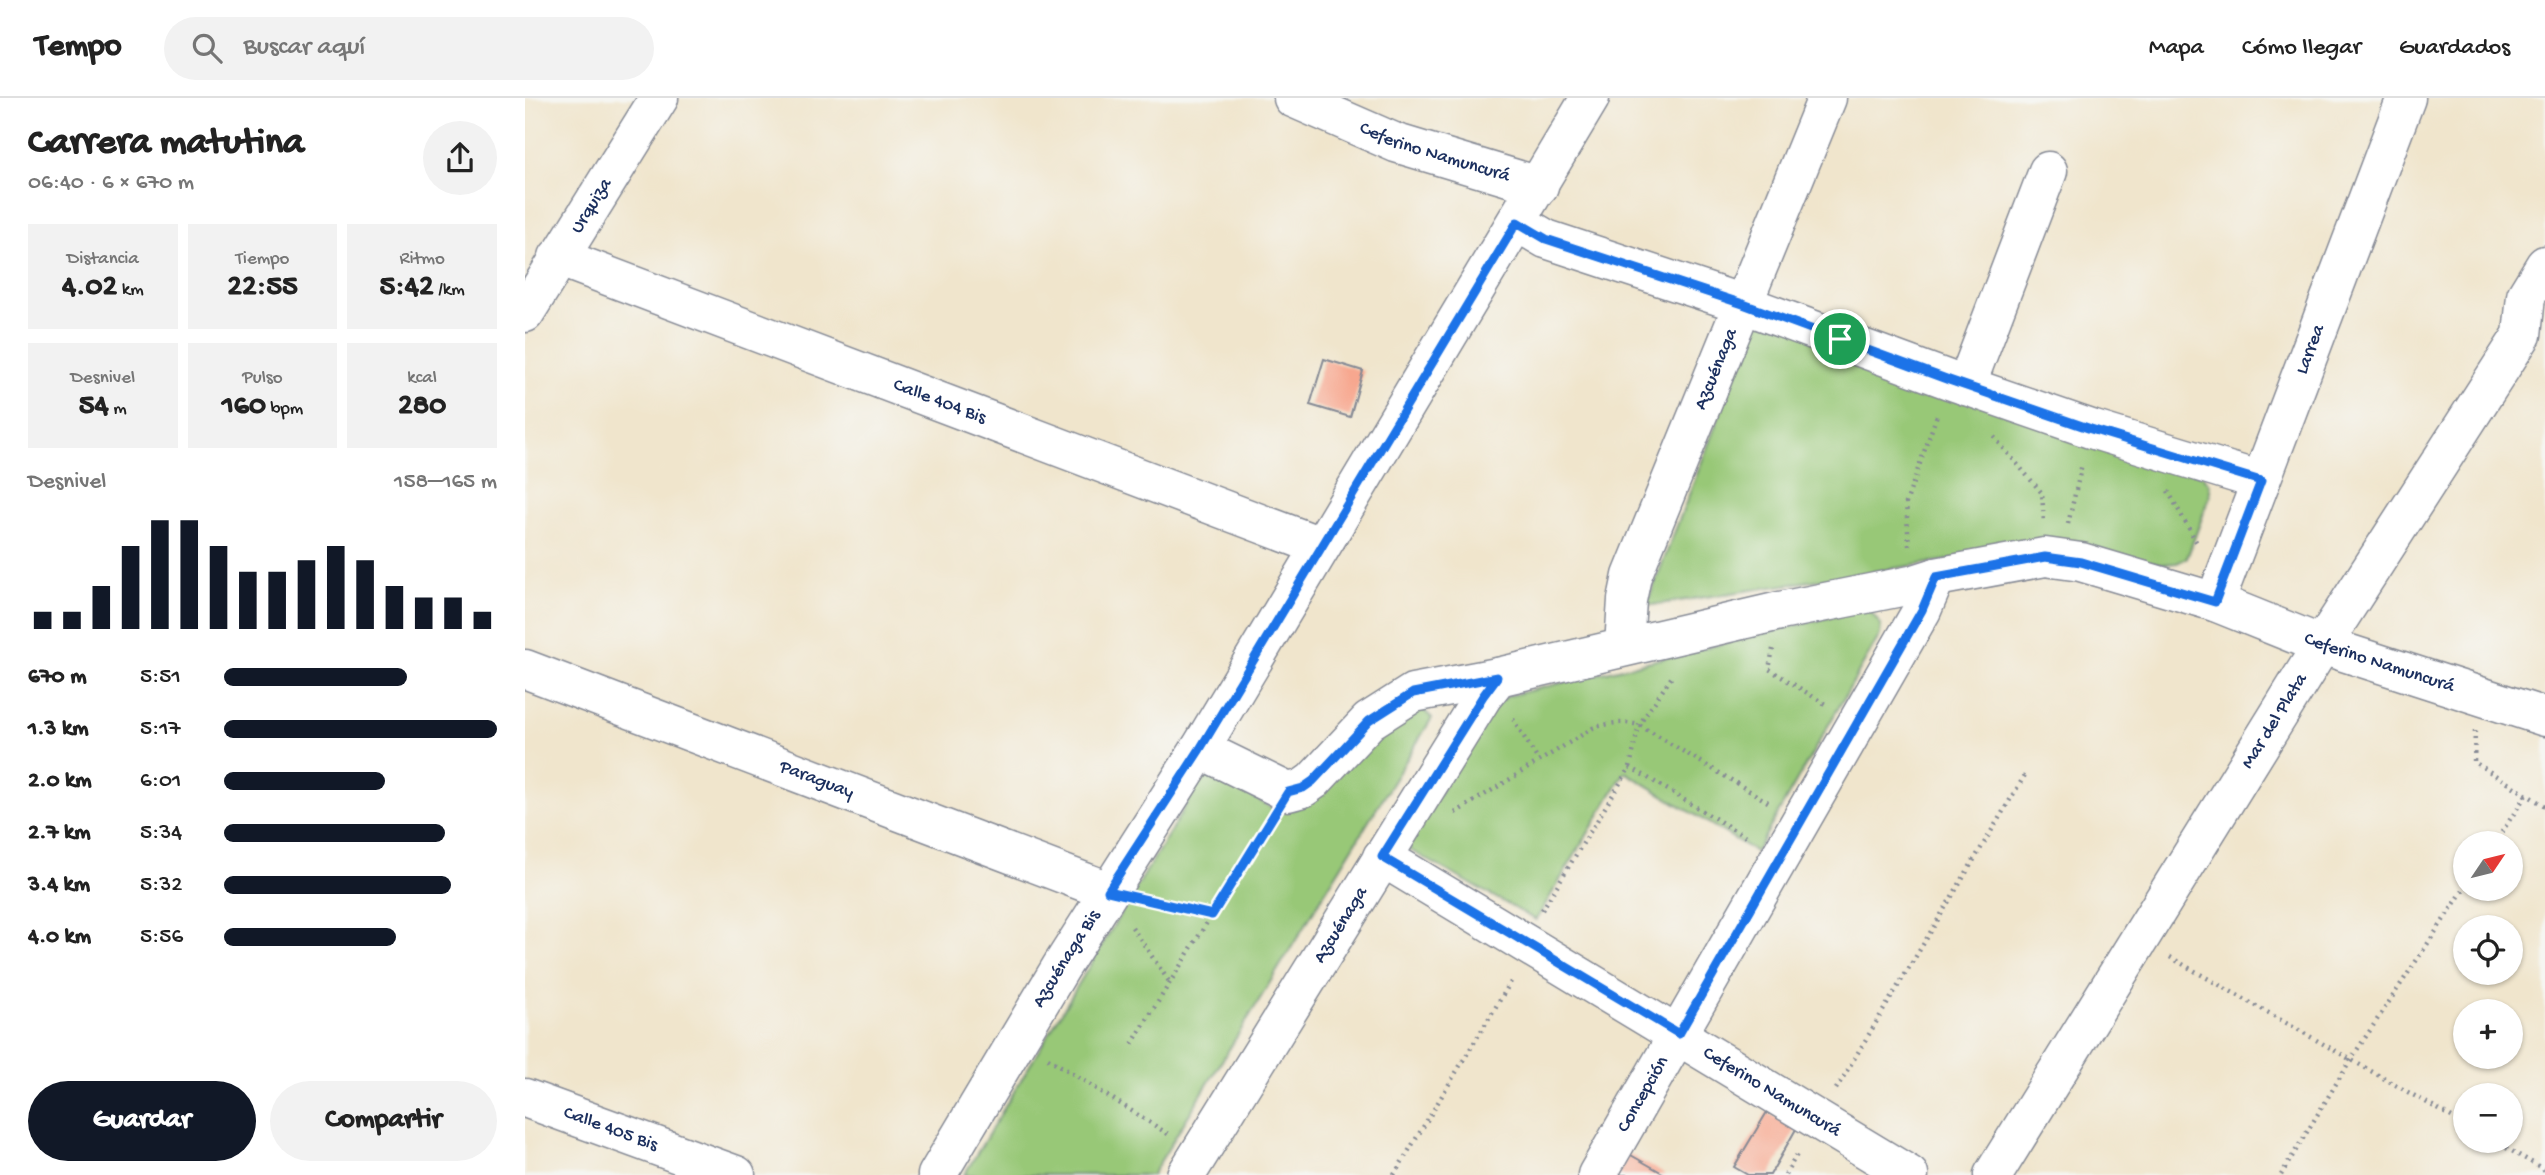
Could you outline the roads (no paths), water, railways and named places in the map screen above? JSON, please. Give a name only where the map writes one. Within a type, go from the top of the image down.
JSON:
[{"type":"street","name":"Urquiza","points":[[525,313],[659,98]]},
{"type":"street","name":"Ceferino Namuncurá","points":[[1293,98],[1396,143],[1539,187]]},
{"type":"street","name":"Azcuénaga Bis","points":[[937,1175],[1108,891],[1200,749],[1590,98]]},
{"type":"street","name":"Azcuénaga","points":[[1623,646],[1632,576],[1827,98]]},
{"type":"street","name":"Larrea","points":[[2215,602],[2406,98]]},
{"type":"street","points":[[1958,403],[2048,172]]},
{"type":"street","points":[[1517,222],[1546,239],[1743,304],[1958,403],[2091,429],[2261,481]]},
{"type":"street","name":"Calle 404 Bis","points":[[558,257],[1320,546]]},
{"type":"street","name":"Mar del Plata","points":[[1993,1175],[2322,645],[2533,342],[2526,296],[2545,265]]},
{"type":"street","name":"Ceferino Namuncurá","points":[[1200,749],[1288,792],[1303,788],[1313,781],[1369,721],[1413,693],[1490,686],[1623,646],[2045,557],[2081,562],[2215,602],[2322,645],[2545,717]]},
{"type":"street","name":"Concepción","points":[[1597,1175],[1922,610],[1923,581]]},
{"type":"street","name":"Paraguay","points":[[525,669],[1108,891]]},
{"type":"street","name":"Azcuénaga","points":[[1193,1164],[1490,686]]},
{"type":"street","name":"Ceferino Namuncurá","points":[[1382,857],[1909,1175]]},
{"type":"street","name":"Calle 405 Bis","points":[[525,1098],[736,1175]]}]
